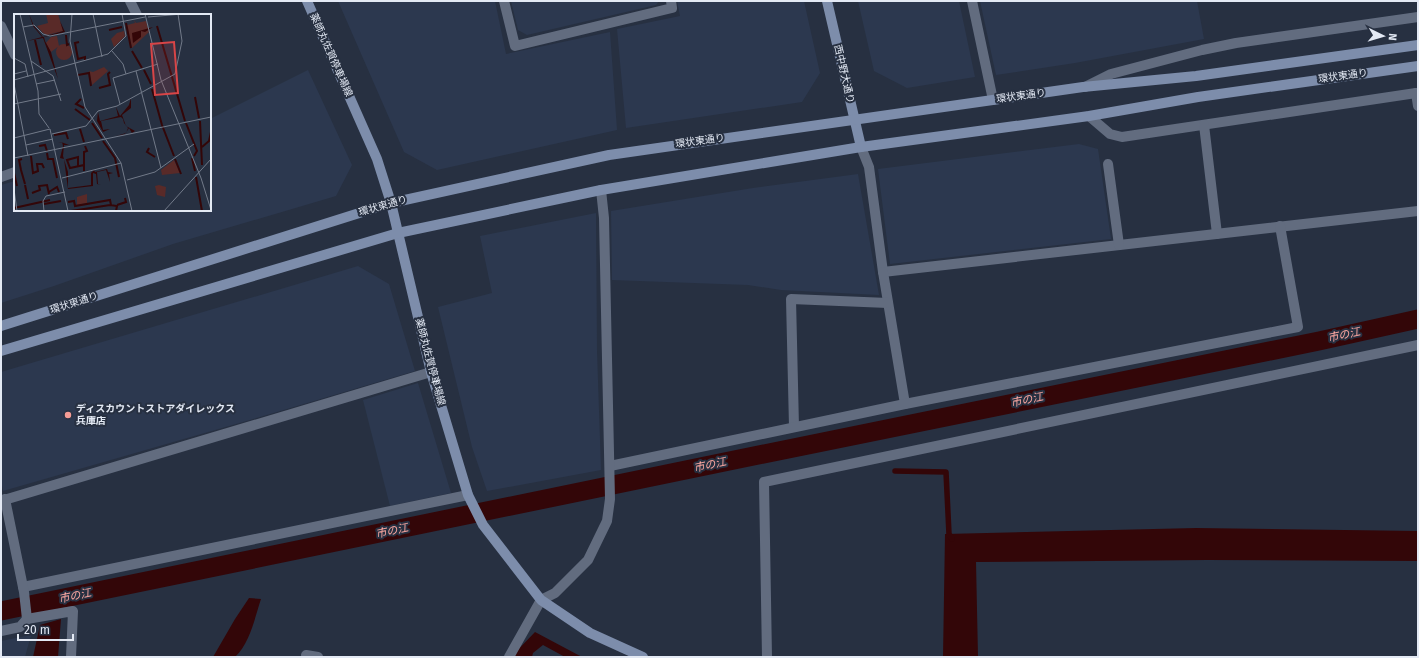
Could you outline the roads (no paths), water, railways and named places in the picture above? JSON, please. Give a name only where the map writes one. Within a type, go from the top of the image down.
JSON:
[{"type":"main road","name":"薬師丸佐賀停車場線","points":[[307,1],[377,159],[391,203],[431,372],[470,497],[483,525],[541,600],[590,633],[643,657]]},
{"type":"main road","name":"西中野大通り","points":[[827,1],[861,147]]},
{"type":"main road","name":"環状東通り","points":[[1,326],[391,203],[608,154],[1084,87],[1196,76],[1418,45]]},
{"type":"main road","name":"環状東通り","points":[[1,351],[398,233],[600,190],[861,147],[1089,116],[1198,97],[1418,66]]},
{"type":"street","points":[[130,1],[136,14]]},
{"type":"street","points":[[504,1],[514,46],[672,8],[670,1]]},
{"type":"street","points":[[972,1],[993,100]]},
{"type":"street","points":[[1084,87],[1111,74],[1202,50],[1236,43],[1418,17]]},
{"type":"street","points":[[1,26],[14,53]]},
{"type":"street","points":[[1089,116],[1110,134],[1122,137],[1417,93],[1418,106]]},
{"type":"street","points":[[1204,125],[1217,234]]},
{"type":"street","points":[[861,147],[869,167],[904,404]]},
{"type":"street","points":[[1108,164],[1119,245]]},
{"type":"street","points":[[1,177],[14,172]]},
{"type":"street","points":[[509,657],[541,600],[555,593],[588,560],[607,521],[610,499],[610,469],[604,218],[600,190]]},
{"type":"street","points":[[884,272],[1418,211]]},
{"type":"street","points":[[610,469],[794,427],[904,404],[1298,327],[1280,226]]},
{"type":"street","points":[[794,427],[790,299],[888,303]]},
{"type":"street","points":[[767,657],[764,482],[1418,345]]},
{"type":"street","points":[[1,631],[20,628],[27,617],[23,590],[3,500],[431,372]]},
{"type":"street","points":[[23,590],[470,497]]},
{"type":"street","points":[[27,617],[73,611],[71,657]]},
{"type":"street","points":[[306,655],[318,657]]},
{"type":"waterway","name":"市の江","points":[[1,611],[1319,341],[1418,319]]},
{"type":"waterway","points":[[895,471],[946,472],[949,534],[952,539]]},
{"type":"place","name":"ディスカウントストアダイレックス 兵庫店","points":[[68,415]]}]
